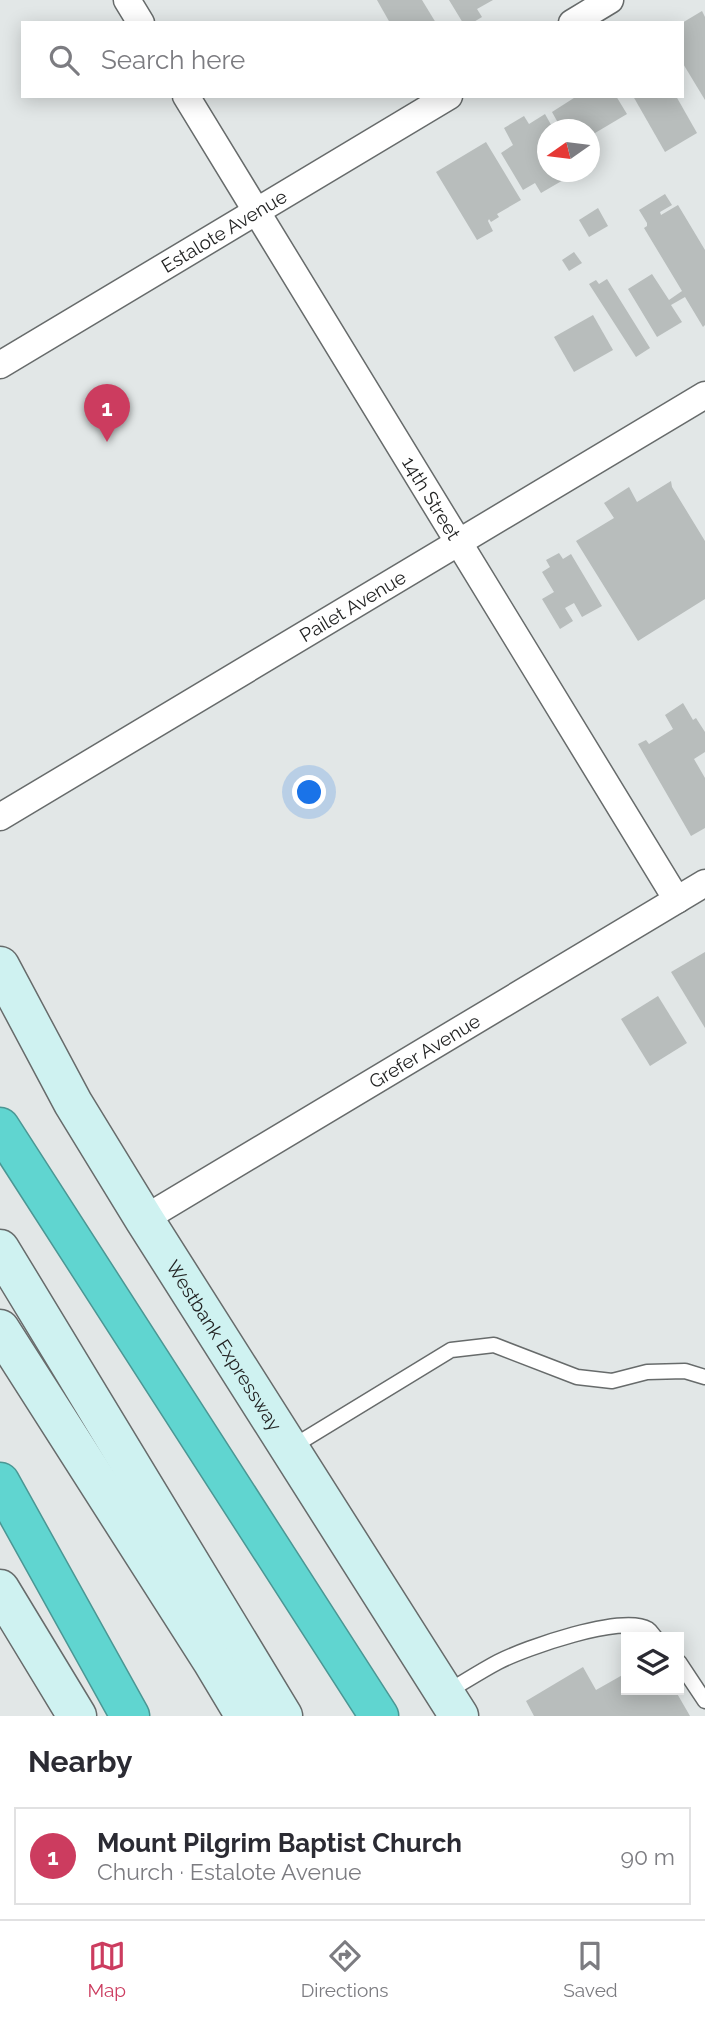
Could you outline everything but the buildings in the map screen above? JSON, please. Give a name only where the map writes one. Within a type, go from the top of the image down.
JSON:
[{"type":"highway","points":[[0,1127],[379,1716]]},
{"type":"highway","points":[[0,1482],[130,1716]]},
{"type":"street","points":[[127,0],[140,21]]},
{"type":"street","points":[[575,21],[610,0]]},
{"type":"street","name":"14th Street","points":[[187,98],[677,900]]},
{"type":"street","name":"Estalote Avenue","points":[[0,365],[446,98]]},
{"type":"street","name":"Pailet Avenue","points":[[0,817],[705,396]]},
{"type":"street","name":"Grefer Avenue","points":[[144,1219],[705,883]]},
{"type":"street","name":"Westbank Expressway","points":[[0,967],[73,1103],[144,1219],[452,1704]]},
{"type":"street","points":[[0,1249],[283,1716]]},
{"type":"street","points":[[0,1329],[245,1716]]},
{"type":"street","points":[[0,1589],[77,1716]]},
{"type":"lane","points":[[290,1448],[451,1350],[494,1345],[577,1377],[612,1381],[647,1372],[685,1371],[705,1377]]},
{"type":"lane","points":[[452,1704],[499,1661],[546,1643],[592,1629],[626,1626],[647,1629],[650,1632]]},
{"type":"lane","points":[[684,1670],[705,1701]]},
{"type":"place","name":"Mount Pilgrim Baptist Church","points":[[107,442]]}]
